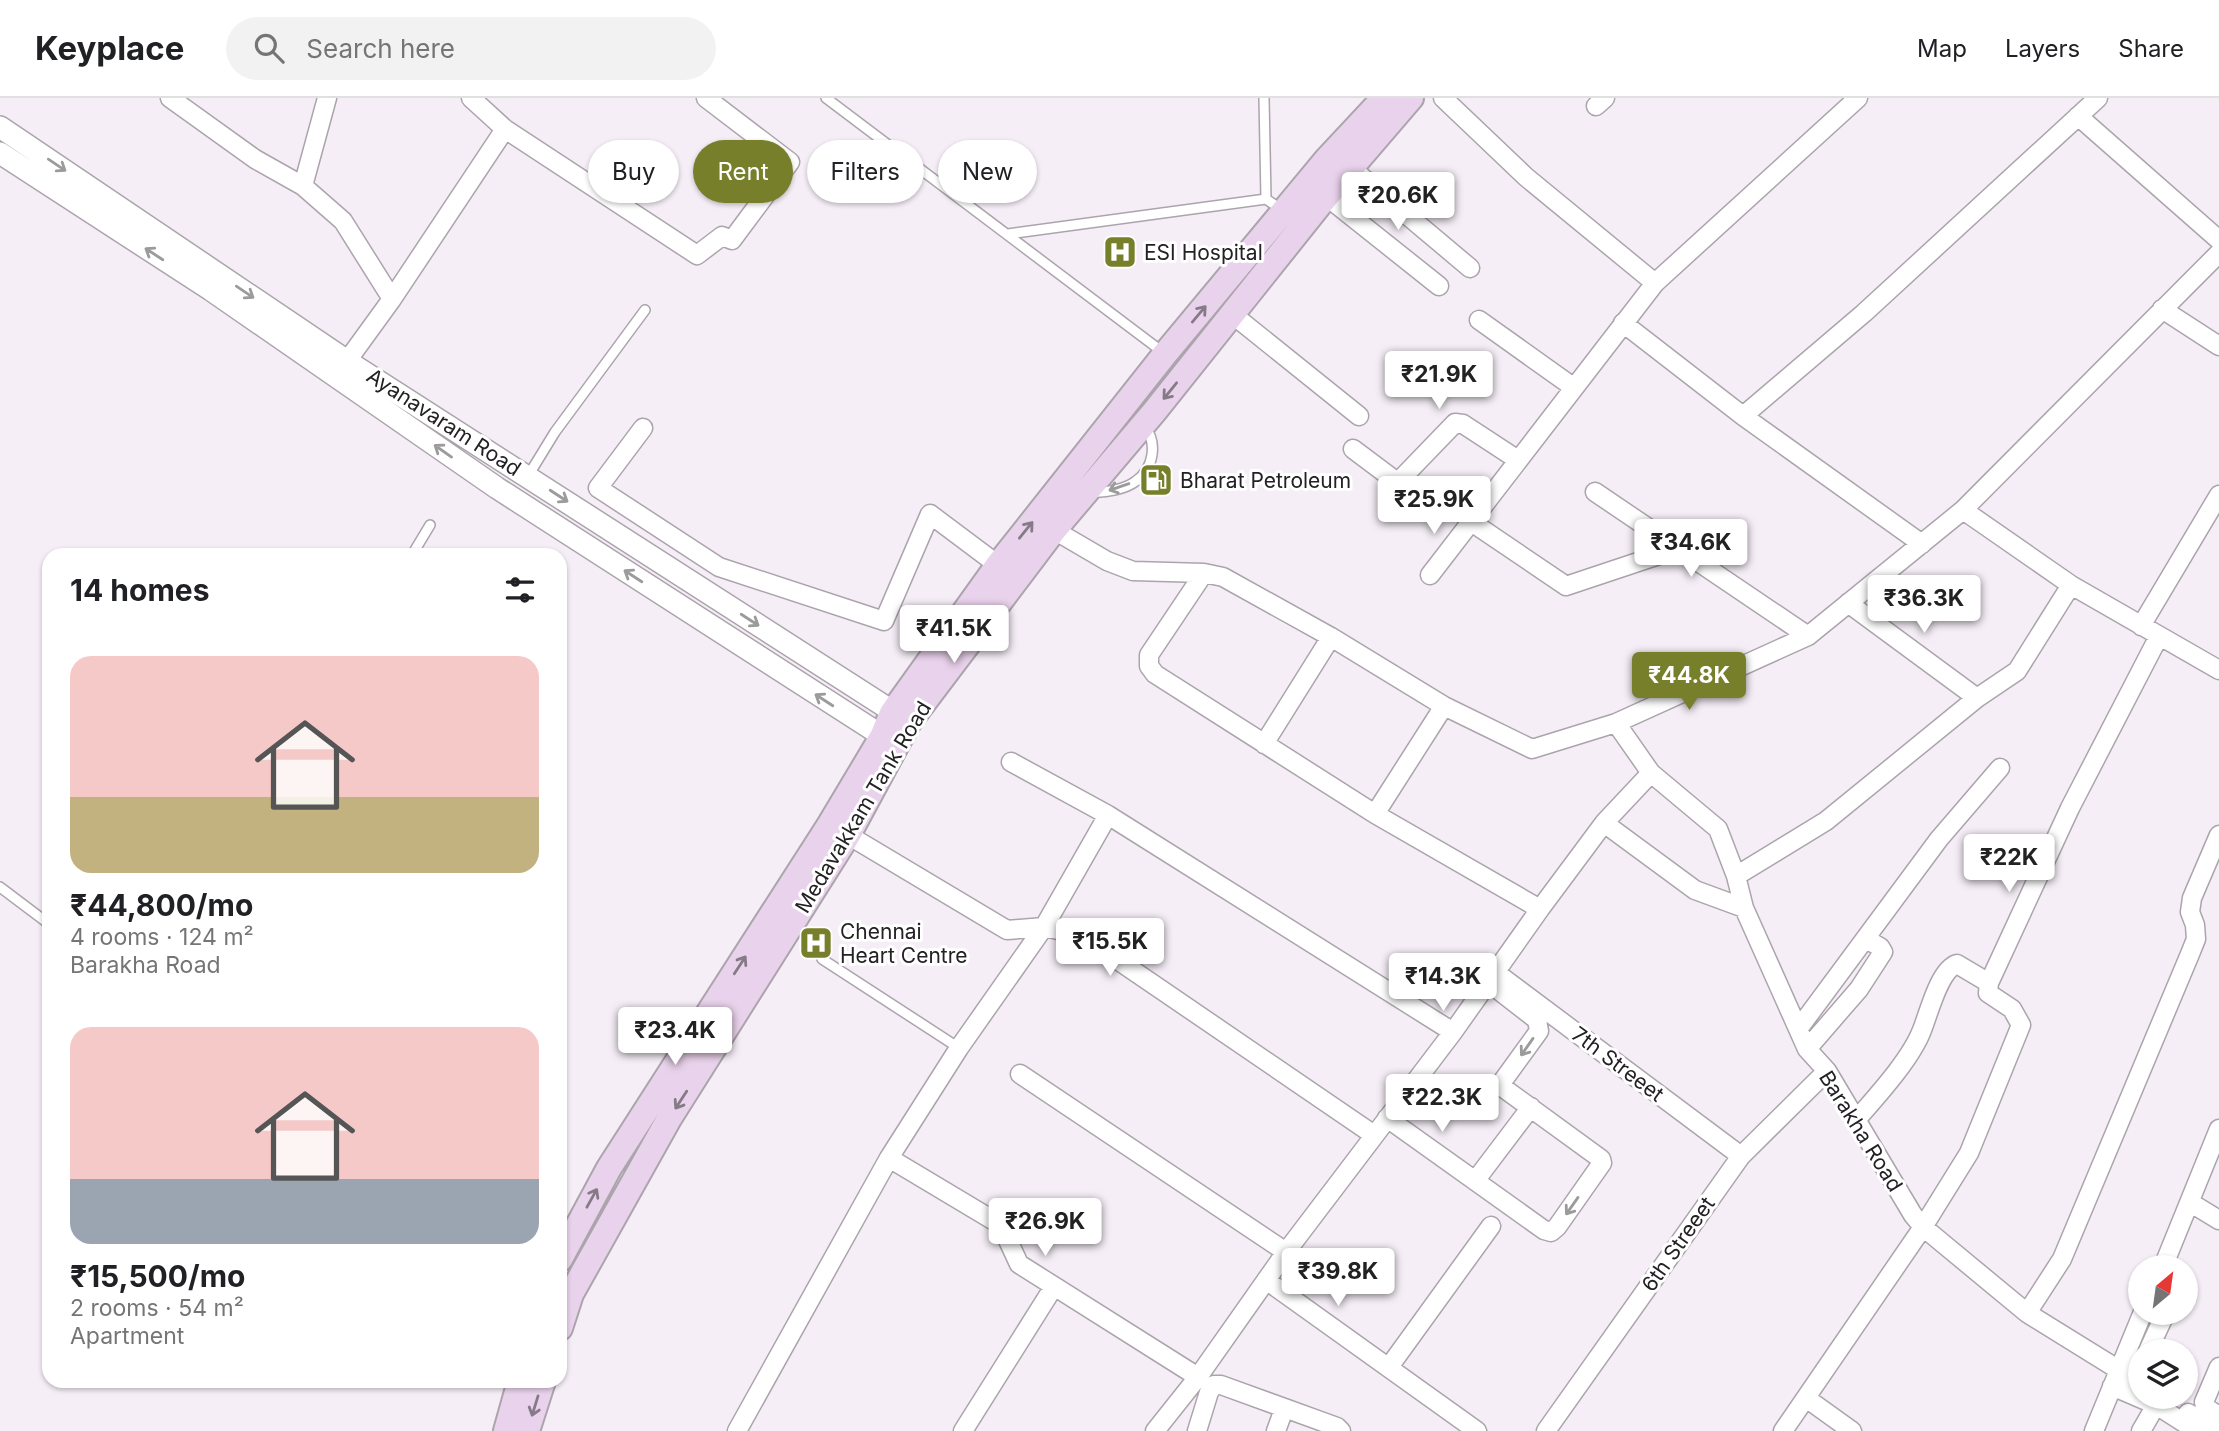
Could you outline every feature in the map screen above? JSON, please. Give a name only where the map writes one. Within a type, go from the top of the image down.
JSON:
[{"type":"main road","name":"Medavakkam Tank Road","points":[[567,1288],[670,1117],[848,835],[900,717],[998,565],[1165,354],[1327,159],[1384,98]]},
{"type":"main road","name":"Medavakkam Tank Road","points":[[900,717],[1232,314],[1284,213],[1326,196],[1411,98]]},
{"type":"main road","name":"Medavakkam Tank Road","points":[[567,1245],[609,1168],[830,824],[890,741]]},
{"type":"main road","points":[[506,1431],[518,1388]]},
{"type":"main road","points":[[527,1431],[541,1388]]},
{"type":"street","points":[[170,98],[255,159],[303,186],[343,221],[392,299]]},
{"type":"street","points":[[303,186],[327,98]]},
{"type":"street","points":[[471,98],[505,129],[697,254],[722,236],[732,240],[790,162],[706,98]]},
{"type":"street","points":[[1443,98],[1526,177],[1655,283]]},
{"type":"street","points":[[1430,575],[1655,283],[1858,98]]},
{"type":"street","points":[[1743,416],[1864,313],[2098,98]]},
{"type":"street","points":[[2078,116],[2219,240]]},
{"type":"street","name":"Ayanavaram Road","points":[[0,127],[347,360],[900,717]]},
{"type":"street","points":[[347,360],[392,299],[505,129]]},
{"type":"street","name":"Ayanavaram Road","points":[[0,153],[211,290],[497,488],[890,741]]},
{"type":"street","points":[[1351,168],[1470,268]]},
{"type":"street","points":[[1326,196],[1439,286]]},
{"type":"street","points":[[1054,530],[1107,561],[1133,570],[1204,573],[1223,577],[1331,637],[1444,706],[1532,749],[1616,723],[1808,636],[1963,510],[2219,253]]},
{"type":"street","points":[[2162,309],[2219,346]]},
{"type":"street","points":[[1232,314],[1359,415]]},
{"type":"street","points":[[1479,320],[1573,387]]},
{"type":"street","points":[[1623,323],[1743,416],[1922,544]]},
{"type":"street","points":[[1353,449],[1399,481],[1455,423],[1463,424],[1518,460]]},
{"type":"street","points":[[643,428],[598,488],[719,567],[884,621],[930,514],[998,565]]},
{"type":"street","points":[[1595,492],[1808,636]]},
{"type":"street","points":[[2141,626],[2219,495]]},
{"type":"street","points":[[1963,510],[2071,585],[2219,670]]},
{"type":"street","points":[[1470,521],[1566,586],[1680,548]]},
{"type":"street","points":[[1204,573],[1149,655],[1149,666],[1156,674],[1375,814],[1540,909]]},
{"type":"street","points":[[1736,876],[1826,821],[1977,698],[2017,671],[2071,585]]},
{"type":"street","points":[[1848,603],[1977,698]]},
{"type":"street","points":[[1783,1431],[1923,1227],[1969,1153],[2021,1027],[2012,1009],[1988,993],[1989,984],[2070,808],[2159,636]]},
{"type":"street","points":[[1264,744],[1331,637]]},
{"type":"street","points":[[1375,814],[1444,706]]},
{"type":"street","name":"Barakha Road","points":[[1616,723],[1651,773],[1718,829],[1736,876],[1744,908],[1807,1049],[1827,1071],[1913,1215],[1923,1227],[2027,1313],[2115,1378]]},
{"type":"street","points":[[1011,762],[1108,816],[1452,1032]]},
{"type":"street","points":[[1799,1028],[1938,839],[2000,768]]},
{"type":"street","points":[[1155,1431],[1198,1377],[1286,1252],[1452,1032],[1604,823],[1651,773]]},
{"type":"street","points":[[737,1431],[889,1158],[959,1048],[1044,927],[1108,816]]},
{"type":"street","points":[[1604,823],[1695,890],[1744,908]]},
{"type":"street","points":[[848,835],[1007,930],[1044,927],[1081,934],[1374,1135]]},
{"type":"street","points":[[2027,1313],[2062,1259],[2190,954],[2196,939],[2190,912],[2192,898],[2219,835]]},
{"type":"street","points":[[1807,1049],[1859,989],[1883,952],[1880,947],[1866,939]]},
{"type":"street","points":[[1857,1119],[1892,1078],[1921,1034],[1930,1007],[1949,967],[1963,965],[1989,984]]},
{"type":"street","points":[[1387,1118],[1544,1230],[1551,1232],[1557,1227],[1602,1163],[1601,1159],[1502,1087],[1539,1031],[1539,1026],[1537,1020],[1492,977]]},
{"type":"street","name":"7th Streeet","points":[[1492,977],[1741,1156]]},
{"type":"street","name":"6th Streeet","points":[[1546,1431],[1741,1156],[1827,1071]]},
{"type":"street","points":[[1020,1074],[1286,1252]]},
{"type":"street","points":[[1475,1181],[1531,1107]]},
{"type":"street","points":[[2168,1255],[2219,1129]]},
{"type":"street","points":[[889,1158],[1001,1225],[1019,1264],[1053,1288],[1198,1377]]},
{"type":"street","points":[[2191,1203],[2219,1220]]},
{"type":"street","points":[[1389,1367],[1491,1226]]},
{"type":"street","points":[[1266,1280],[1477,1431]]},
{"type":"street","points":[[962,1431],[1053,1288]]},
{"type":"street","points":[[2094,1431],[2137,1325]]},
{"type":"street","points":[[2219,1367],[2204,1402],[2205,1407],[2219,1416]]},
{"type":"street","points":[[2115,1378],[2128,1377]]},
{"type":"street","points":[[2115,1378],[2128,1385]]},
{"type":"street","points":[[1197,1431],[1209,1392],[1214,1385],[1221,1385],[1337,1427],[1341,1431]]},
{"type":"street","points":[[1806,1398],[1852,1431]]},
{"type":"street","points":[[1276,1431],[1284,1409]]},
{"type":"street","points":[[2141,1431],[2154,1409]]},
{"type":"street","points":[[2169,1409],[2197,1431]]},
{"type":"street","points":[[2175,1409],[2218,1431]]},
{"type":"lane","points":[[826,98],[1165,354]]},
{"type":"lane","points":[[1008,234],[1284,213],[1264,98]]},
{"type":"lane","points":[[528,476],[555,432],[645,310]]},
{"type":"lane","points":[[416,548],[430,525]]},
{"type":"lane","points":[[0,887],[42,919]]},
{"type":"lane","points":[[822,959],[959,1048]]},
{"type":"place","name":"ESI Hospital","points":[[1120,252]]},
{"type":"place","name":"Bharat Petroleum","points":[[1156,480]]},
{"type":"place","name":"Chennai Heart Centre","points":[[816,943]]}]
